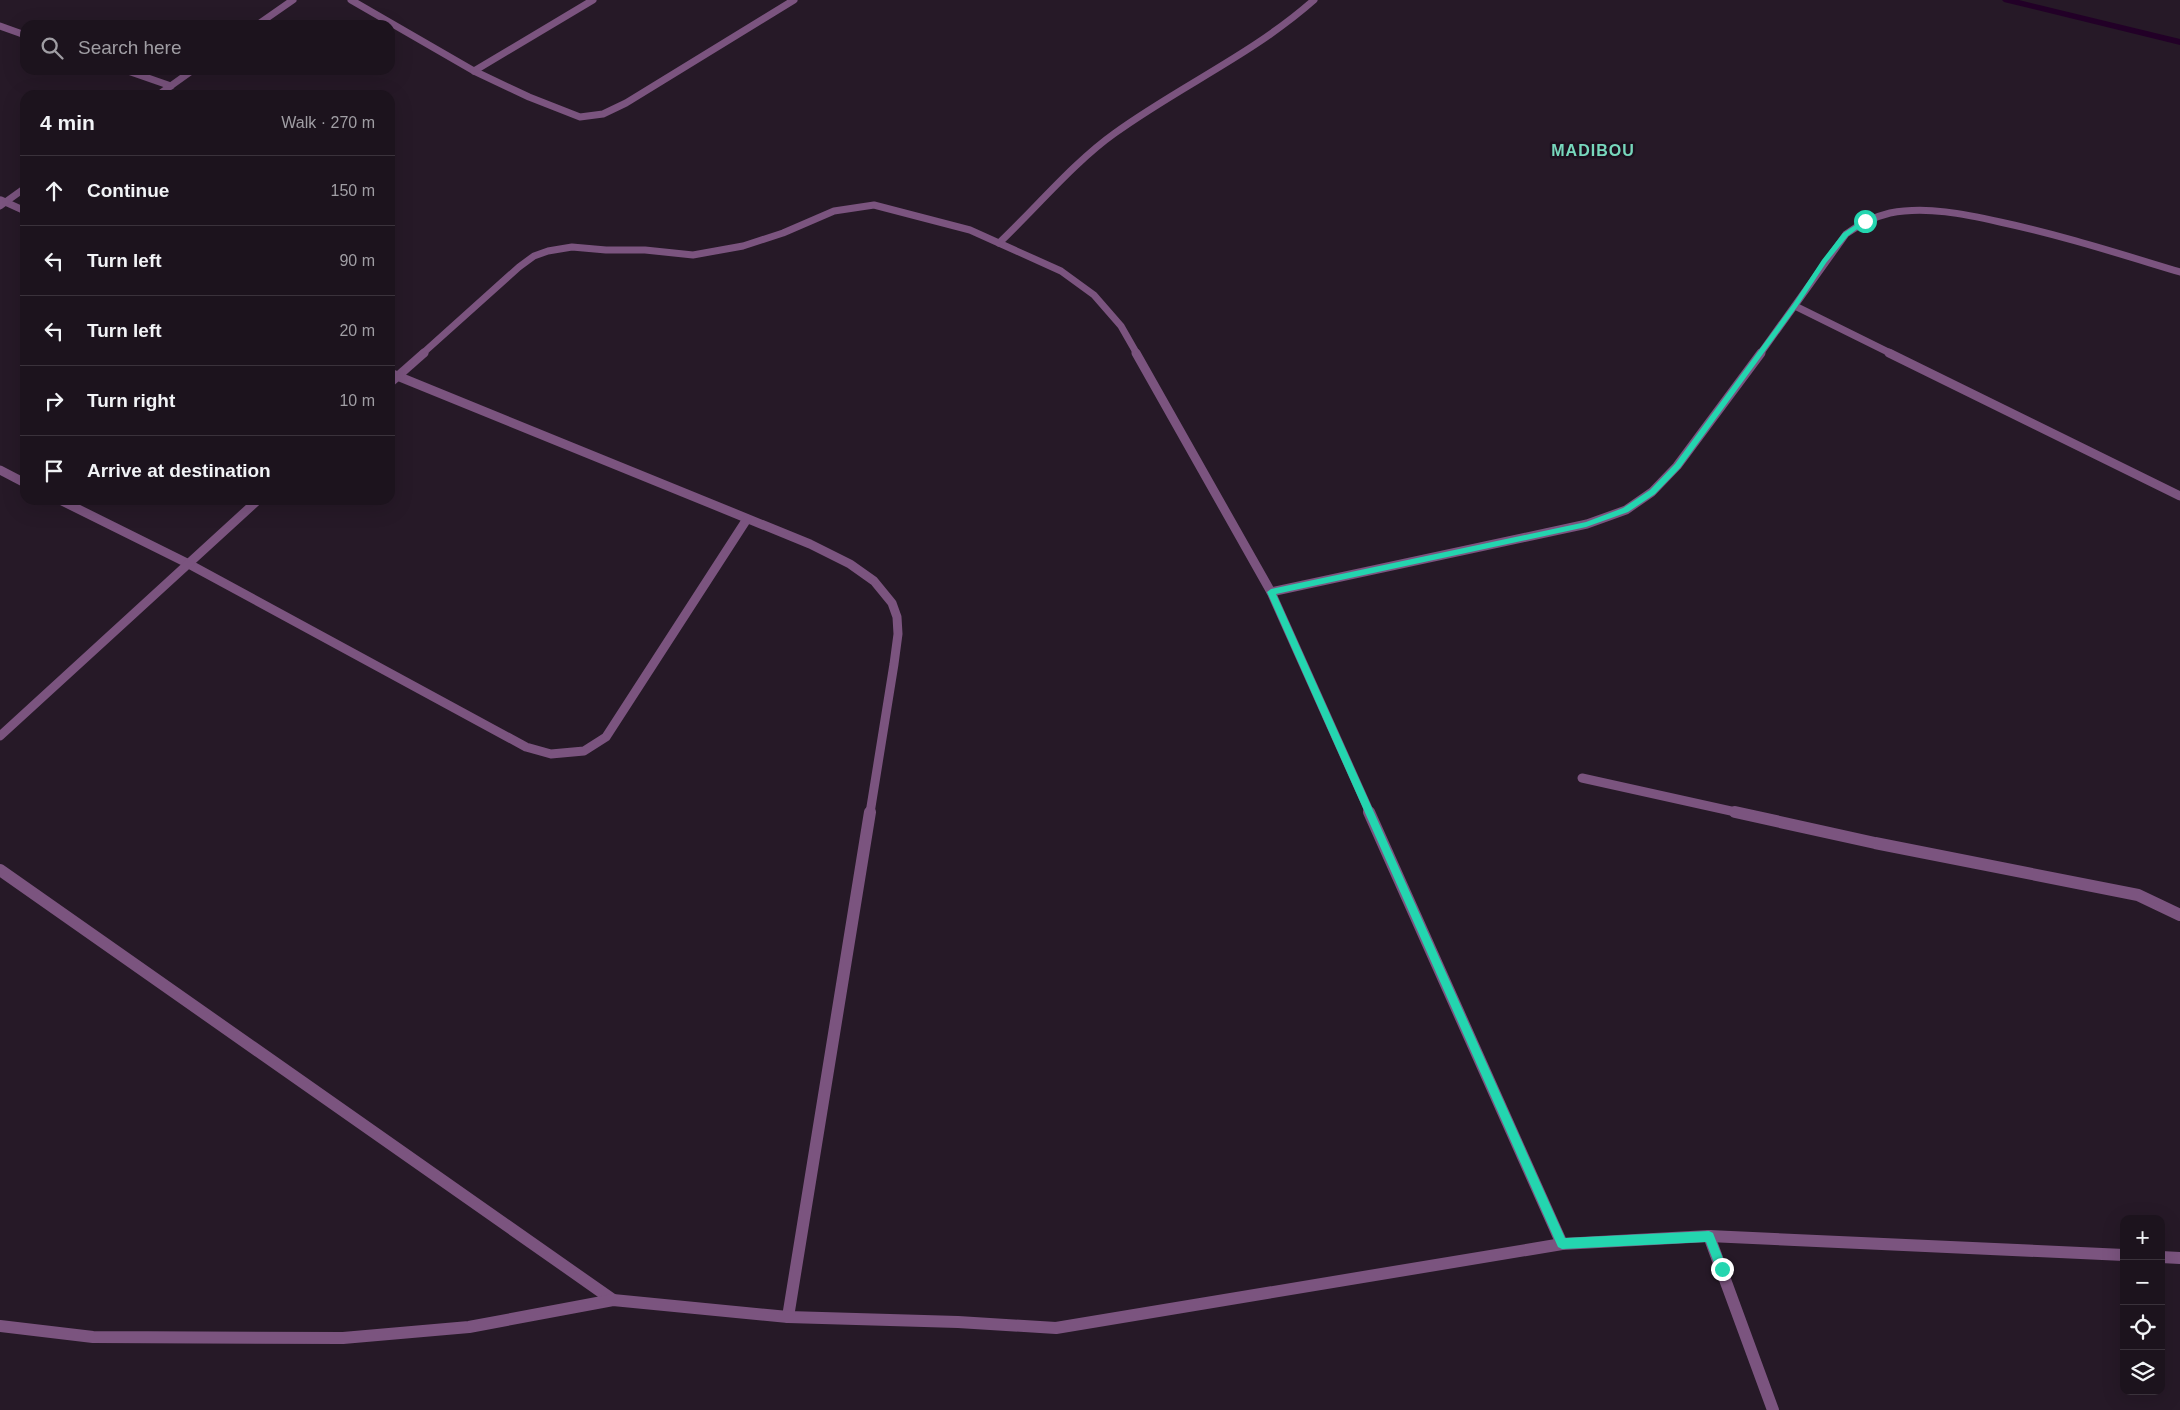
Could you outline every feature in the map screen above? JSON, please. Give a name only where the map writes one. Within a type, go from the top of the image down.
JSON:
[{"type":"street","points":[[264,20],[293,0]]},
{"type":"street","points":[[351,0],[386,20]]},
{"type":"street","points":[[474,71],[593,0]]},
{"type":"street","points":[[395,25],[474,71],[580,118],[603,114],[626,103],[794,0]]},
{"type":"street","points":[[999,243],[1083,157],[1115,132],[1179,91],[1269,39],[1314,0]]},
{"type":"street","points":[[0,26],[20,33]]},
{"type":"street","points":[[139,75],[171,86]]},
{"type":"street","points":[[165,90],[186,75]]},
{"type":"street","points":[[2,203],[20,191]]},
{"type":"street","points":[[2,203],[20,209]]},
{"type":"street","points":[[395,375],[520,267],[534,256],[548,250],[572,247],[692,255],[743,246],[783,233],[834,211],[874,205],[970,230],[1061,272],[1094,295],[1121,326],[1271,592],[1562,1244]]},
{"type":"street","points":[[1271,592],[1586,524],[1626,510],[1652,492],[1678,466],[1795,306],[1824,262],[1846,234],[1865,221],[1891,213],[1920,211],[1964,214],[2046,232],[2180,272]]},
{"type":"street","points":[[1795,306],[2180,496]]},
{"type":"street","points":[[395,378],[810,544],[855,566],[883,589],[898,618],[894,664],[788,1317]]},
{"type":"street","points":[[0,470],[20,480]]},
{"type":"street","points":[[70,505],[187,563],[526,747],[551,754],[584,751],[606,738],[747,519]]},
{"type":"street","points":[[0,736],[252,505]]},
{"type":"street","points":[[1582,778],[1876,842],[2138,895],[2180,915]]},
{"type":"street","points":[[0,870],[613,1300]]},
{"type":"street","points":[[1709,1236],[1773,1410]]},
{"type":"street","points":[[0,1326],[93,1337],[342,1338],[469,1328],[613,1300],[788,1317],[958,1322],[1056,1328],[1562,1244],[1709,1236],[2120,1255]]},
{"type":"street","points":[[2165,1257],[2180,1258]]},
{"type":"waterway","points":[[2007,0],[2180,42]]},
{"type":"district","name":"MADIBOU","points":[[1593,150]]},
{"type":"route","points":[[1722,1269],[1709,1236],[1562,1244],[1271,592],[1586,524],[1626,510],[1652,492],[1678,466],[1795,306],[1824,262],[1846,234],[1865,221]]}]
